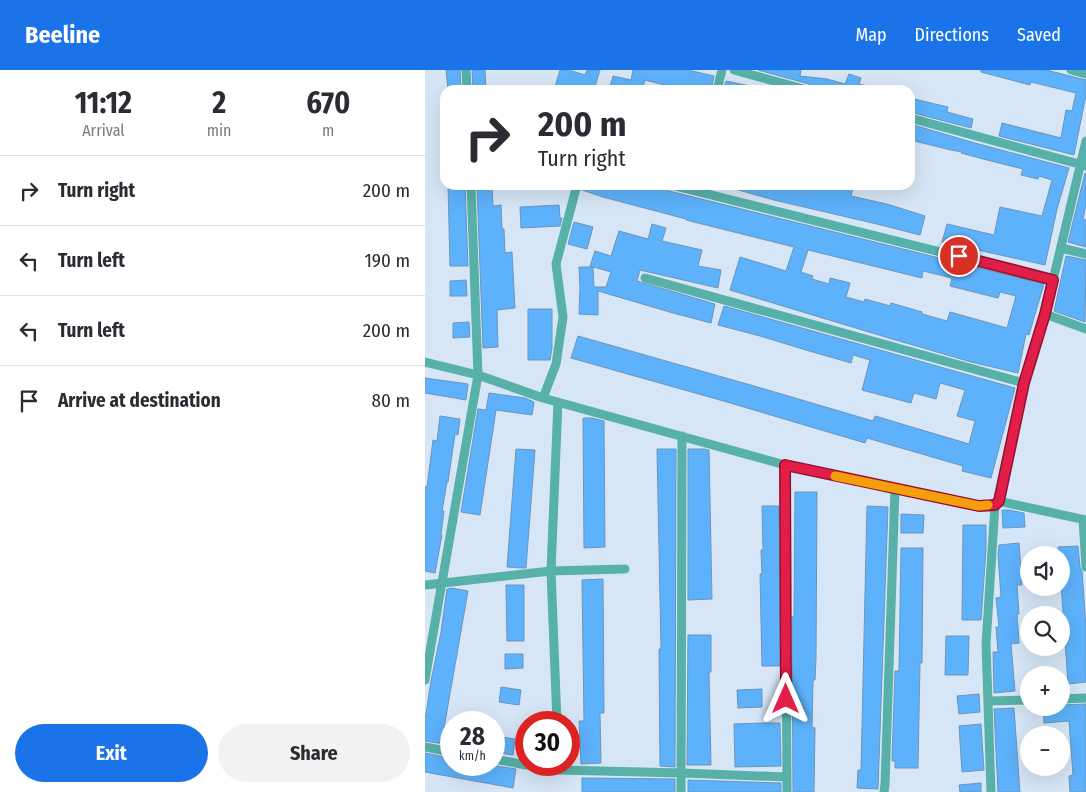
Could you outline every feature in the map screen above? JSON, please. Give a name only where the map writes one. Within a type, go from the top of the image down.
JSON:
[{"type":"street","points":[[466,70],[467,85]]},
{"type":"street","points":[[718,85],[722,70]]},
{"type":"street","points":[[734,70],[789,85]]},
{"type":"street","points":[[1071,70],[1086,74]]},
{"type":"street","points":[[915,119],[1084,165]]},
{"type":"street","points":[[991,792],[986,644],[997,503],[1024,383],[1045,314],[1084,165],[1086,141]]},
{"type":"street","points":[[425,680],[478,375],[471,190]]},
{"type":"street","points":[[543,398],[556,364],[563,317],[556,264],[576,190]]},
{"type":"street","points":[[702,190],[1053,280]]},
{"type":"street","points":[[1061,248],[1086,254]]},
{"type":"street","points":[[645,278],[1024,383]]},
{"type":"street","points":[[1045,314],[1086,329]]},
{"type":"street","points":[[425,362],[478,375],[543,398],[785,465],[979,506],[997,503],[1084,520],[1086,567]]},
{"type":"street","points":[[557,711],[551,571],[558,402]]},
{"type":"street","points":[[681,792],[682,436]]},
{"type":"street","points":[[785,465],[787,792]]},
{"type":"street","points":[[884,792],[895,489]]},
{"type":"street","points":[[425,585],[551,571],[625,570]]},
{"type":"street","points":[[1070,699],[1086,698]]},
{"type":"street","points":[[988,701],[1020,700]]},
{"type":"street","points":[[425,748],[440,750]]},
{"type":"street","points":[[580,769],[786,776]]},
{"type":"building","points":[[446,70],[460,70],[461,85],[448,85]]},
{"type":"building","points":[[472,70],[485,70],[486,85],[473,85]]},
{"type":"building","points":[[560,70],[569,70],[585,75],[587,70],[600,70],[596,85],[556,85]]},
{"type":"building","points":[[633,70],[688,70],[714,76],[712,85],[664,85],[645,80],[644,85],[610,85],[613,76],[631,80]]},
{"type":"building","points":[[758,70],[801,70],[800,76],[827,79],[845,84],[849,74],[861,78],[859,84],[863,85],[810,85]]},
{"type":"building","points":[[981,70],[1046,70],[1086,80],[1086,95],[1074,155],[999,136],[1002,123],[1061,138],[1066,110],[1072,111],[1076,93],[1031,82],[1030,85],[981,72]]},
{"type":"building","points":[[726,81],[745,85],[725,85]]},
{"type":"building","points":[[915,99],[948,107],[947,112],[973,119],[971,128],[915,113]]},
{"type":"building","points":[[915,125],[1069,168],[1057,209],[1045,265],[942,242],[947,224],[994,235],[1000,207],[1042,216],[1052,180],[1039,176],[1038,179],[1021,175],[1023,169],[915,141]]},
{"type":"building","points":[[1085,173],[1086,205],[1083,219],[1086,220],[1086,247],[1068,242]]},
{"type":"building","points":[[448,190],[465,190],[468,266],[450,266]]},
{"type":"building","points":[[477,190],[492,190],[493,206],[501,205],[505,253],[512,252],[515,308],[497,310],[498,347],[483,348]]},
{"type":"building","points":[[582,190],[668,190],[1044,284],[1029,335],[1026,334],[1018,373],[971,362],[730,290],[740,257],[786,271],[794,247]],"holes":[[[808,250],[922,278],[923,271],[952,278],[950,286],[998,298],[1000,292],[1016,296],[1007,328],[950,312],[947,321],[891,303],[890,306],[865,299],[864,302],[846,297],[850,283],[830,278],[829,284],[812,279],[813,276],[801,272]]]},
{"type":"building","points":[[739,190],[853,190],[851,196],[887,204],[925,216],[920,235]]},
{"type":"building","points":[[559,205],[560,218],[562,218],[560,226],[521,228],[520,207]]},
{"type":"building","points":[[574,222],[593,227],[587,249],[568,244]]},
{"type":"building","points":[[652,224],[666,228],[662,241],[702,250],[698,266],[721,270],[718,288],[640,270],[637,281],[715,304],[711,323],[598,291],[598,315],[579,314],[579,267],[593,267],[594,287],[606,287],[611,272],[590,266],[595,251],[611,256],[619,231],[648,239]]},
{"type":"building","points":[[1066,256],[1086,260],[1085,322],[1054,311]]},
{"type":"building","points":[[466,280],[467,296],[450,296],[450,281]]},
{"type":"building","points":[[724,306],[1015,388],[991,478],[962,471],[963,466],[867,438],[865,443],[571,358],[578,336],[873,421],[875,416],[969,444],[975,421],[957,416],[965,390],[940,383],[936,399],[914,393],[911,403],[862,390],[870,360],[853,355],[851,363],[718,325]]},
{"type":"building","points":[[528,309],[552,309],[552,348],[550,360],[528,360]]},
{"type":"building","points":[[469,322],[470,337],[453,338],[453,323]]},
{"type":"building","points":[[425,378],[468,384],[466,400],[425,393]]},
{"type":"building","points":[[489,393],[525,398],[534,402],[532,415],[496,410],[480,515],[461,512],[478,409],[486,410]]},
{"type":"building","points":[[440,416],[460,419],[458,435],[455,434],[442,511],[444,511],[442,535],[435,573],[425,571],[425,487],[427,487],[433,440],[437,441]]},
{"type":"building","points":[[583,418],[604,421],[605,547],[584,548]]},
{"type":"building","points":[[516,449],[535,450],[526,568],[507,567]]},
{"type":"building","points":[[657,449],[676,449],[675,767],[660,766],[659,649],[661,649]]},
{"type":"building","points":[[688,449],[709,450],[712,599],[688,600]]},
{"type":"building","points":[[795,492],[817,492],[816,658],[815,680],[813,680],[812,727],[815,728],[814,792],[793,792],[792,617],[794,617]]},
{"type":"building","points":[[762,506],[779,506],[780,666],[762,666],[760,574],[762,574],[761,550],[763,550]]},
{"type":"building","points":[[867,506],[888,507],[878,789],[857,788],[858,770],[861,770]]},
{"type":"building","points":[[1002,510],[1024,513],[1025,527],[1003,528]]},
{"type":"building","points":[[901,514],[924,515],[923,533],[901,533]]},
{"type":"building","points":[[963,525],[986,525],[981,620],[962,620]]},
{"type":"building","points":[[1019,543],[1020,585],[1017,585],[1019,614],[1017,614],[1019,643],[1011,644],[1015,691],[994,693],[993,652],[998,652],[996,627],[999,627],[996,598],[1001,597],[999,545]]},
{"type":"building","points":[[1070,546],[1078,546],[1082,571],[1086,627],[1086,682],[1070,684],[1070,666],[1067,666],[1066,656],[1070,656],[1070,606],[1063,606],[1062,596],[1070,596]]},
{"type":"building","points":[[901,548],[923,548],[922,663],[920,663],[918,768],[895,768],[895,761],[892,761],[895,671],[899,671]]},
{"type":"building","points":[[603,579],[604,713],[600,713],[601,763],[581,764],[580,721],[584,721],[582,580]]},
{"type":"building","points":[[506,585],[524,585],[524,641],[507,641]]},
{"type":"building","points":[[447,589],[468,591],[447,711],[440,711],[440,743],[425,741],[425,720]]},
{"type":"building","points":[[688,635],[711,635],[711,672],[709,672],[711,765],[687,765]]},
{"type":"building","points":[[946,636],[969,636],[968,675],[945,675]]},
{"type":"building","points":[[505,654],[523,654],[523,668],[505,669]]},
{"type":"building","points":[[501,687],[521,690],[519,705],[499,702]]},
{"type":"building","points":[[762,689],[762,707],[738,708],[737,690]]},
{"type":"building","points":[[979,694],[980,712],[959,714],[957,696]]},
{"type":"building","points":[[1086,704],[1086,792],[1070,792],[1069,776],[1073,775],[1069,721],[1044,723],[1044,716],[1070,716],[1070,705]]},
{"type":"building","points":[[1014,708],[1020,792],[998,792],[994,709]]},
{"type":"building","points":[[780,723],[781,766],[735,767],[734,724]]},
{"type":"building","points":[[981,724],[984,770],[962,772],[959,726]]},
{"type":"building","points":[[505,738],[515,739],[513,755],[505,754]]},
{"type":"building","points":[[425,753],[440,756],[440,775],[425,772]]},
{"type":"building","points":[[505,767],[515,769],[513,788],[447,776],[505,776]]},
{"type":"building","points":[[582,778],[675,779],[675,792],[582,792]]},
{"type":"building","points":[[688,780],[781,783],[781,792],[688,792]]},
{"type":"building","points":[[981,783],[981,792],[960,792],[959,785]]},
{"type":"slow traffic","points":[[835,476],[979,506],[988,505]]},
{"type":"route","points":[[786,699],[785,465],[979,506],[995,505],[999,501],[1024,383],[1045,314],[1053,280],[959,256]]}]
